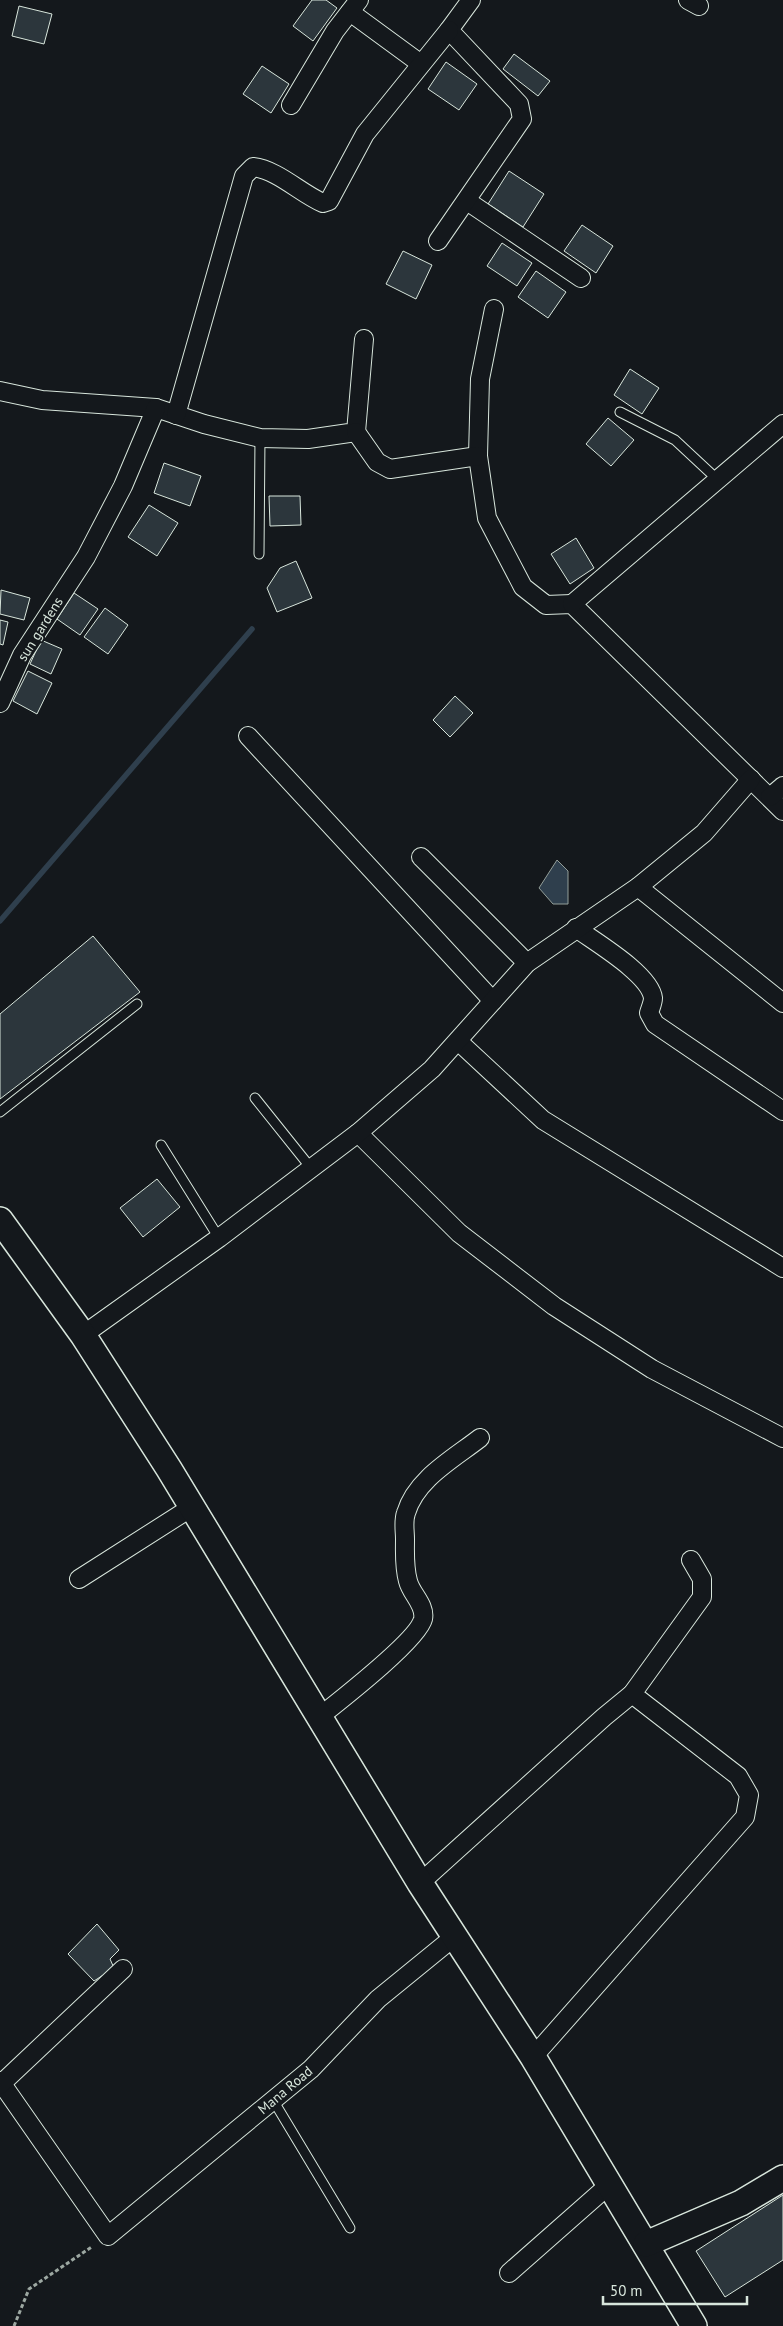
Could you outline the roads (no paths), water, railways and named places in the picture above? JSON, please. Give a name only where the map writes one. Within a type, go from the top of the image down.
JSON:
[{"type":"main road","points":[[0,1220],[83,1335],[192,1507],[318,1718],[420,1883],[534,2057],[694,2326]]},
{"type":"main road","points":[[646,2244],[741,2203],[783,2178]]},
{"type":"street","points":[[176,415],[244,176],[254,167],[264,168],[306,196],[323,203],[329,201],[365,134],[471,0]]},
{"type":"street","points":[[291,105],[354,6],[421,64]]},
{"type":"street","points":[[438,242],[522,119],[519,104],[448,30]]},
{"type":"street","points":[[467,200],[580,278]]},
{"type":"street","points":[[494,309],[480,379],[478,456],[487,518],[523,588],[546,605],[572,604],[783,424]]},
{"type":"street","points":[[364,339],[356,432],[377,462],[390,470],[478,456]]},
{"type":"street","points":[[0,391],[42,400],[156,408],[260,438],[308,439],[356,432]]},
{"type":"street","name":"sun gardens","points":[[0,703],[22,655],[86,557],[123,486],[156,408]]},
{"type":"street","points":[[572,604],[751,779],[776,791],[783,811]]},
{"type":"street","points":[[248,736],[493,1001]]},
{"type":"street","points":[[83,1335],[220,1238],[358,1133],[432,1069],[527,963],[638,886],[704,833],[751,779]]},
{"type":"street","points":[[421,857],[527,963]]},
{"type":"street","points":[[638,886],[783,1003]]},
{"type":"street","points":[[576,928],[634,971],[649,986],[653,999],[648,1013],[654,1024],[783,1111]]},
{"type":"street","points":[[458,1040],[543,1120],[783,1268]]},
{"type":"street","points":[[358,1133],[459,1234],[554,1306],[652,1369],[783,1438]]},
{"type":"street","points":[[318,1718],[380,1667],[416,1631],[423,1619],[422,1608],[408,1583],[404,1562],[405,1514],[414,1494],[433,1474],[480,1438]]},
{"type":"street","points":[[79,1579],[192,1507]]},
{"type":"street","points":[[420,1883],[632,1694],[702,1597],[702,1579],[692,1560]]},
{"type":"street","points":[[534,2057],[746,1817],[749,1794],[738,1776],[632,1694]]},
{"type":"street","name":"Mana Road","points":[[0,2083],[108,2236],[273,2100],[334,2047],[378,1999],[454,1937]]},
{"type":"street","points":[[0,2083],[123,1969]]},
{"type":"street","points":[[508,2273],[610,2184]]},
{"type":"lane","points":[[620,412],[675,440],[719,480]]},
{"type":"lane","points":[[259,554],[260,438]]},
{"type":"lane","points":[[0,1112],[137,1004]]},
{"type":"lane","points":[[255,1098],[311,1168]]},
{"type":"lane","points":[[161,1145],[220,1238]]},
{"type":"lane","points":[[273,2100],[350,2228]]},
{"type":"water","points":[[557,860],[568,871],[568,904],[553,904],[539,888]]},
{"type":"waterway","points":[[0,921],[252,629]]}]
